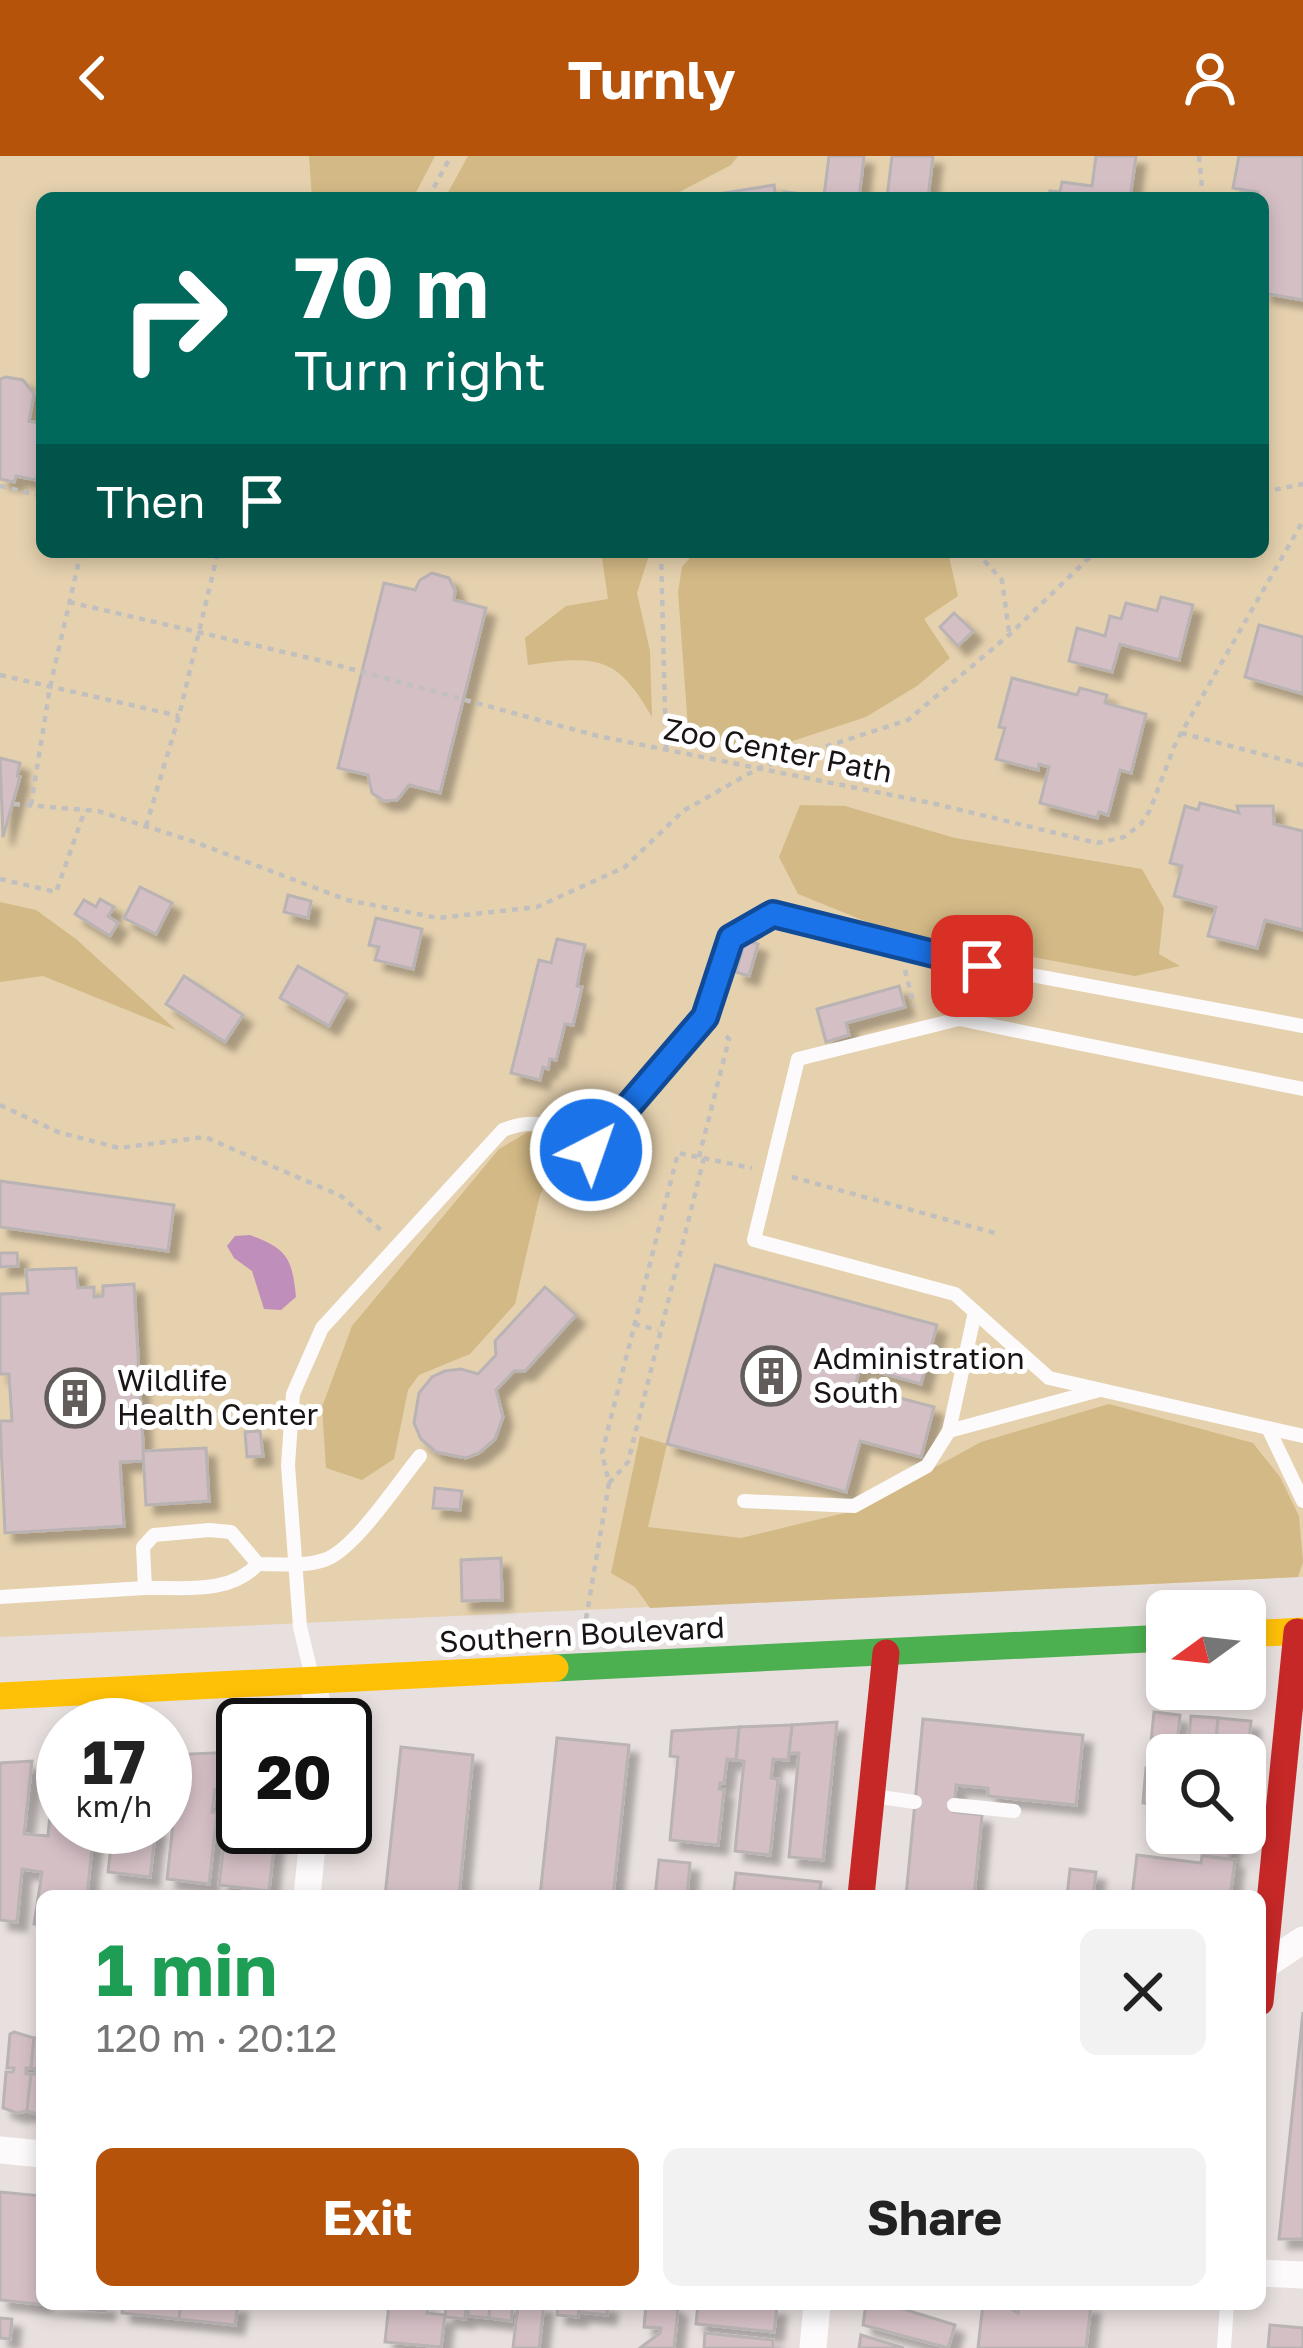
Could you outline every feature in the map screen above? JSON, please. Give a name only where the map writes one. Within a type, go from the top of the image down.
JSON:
[{"type":"main road","points":[[1266,1631],[1301,1627],[1266,1948]]},
{"type":"main road","name":"Southern Boulevard","points":[[0,1696],[1146,1639]]},
{"type":"main road","points":[[862,1890],[886,1653]]},
{"type":"street","points":[[313,1682],[316,1698]]},
{"type":"street","points":[[308,1890],[311,1854]]},
{"type":"street","points":[[1266,1965],[1303,1940]]},
{"type":"street","points":[[0,2150],[36,2153]]},
{"type":"street","points":[[1266,2273],[1303,2275]]},
{"type":"street","points":[[813,2348],[817,2310]]},
{"type":"lane","points":[[313,1682],[300,1627],[288,1465],[293,1394],[322,1328],[503,1130],[526,1121],[555,1127],[591,1150],[705,1017],[731,938],[773,914],[899,947],[1303,1026]]},
{"type":"lane","points":[[1303,1089],[959,1019],[799,1059],[754,1240],[955,1294],[1049,1378],[1303,1436]]},
{"type":"lane","points":[[744,1502],[854,1506],[927,1466],[949,1431],[976,1312]]},
{"type":"lane","points":[[949,1431],[1101,1390]]},
{"type":"lane","points":[[1268,1429],[1303,1501]]},
{"type":"lane","points":[[0,1597],[227,1585],[244,1578],[258,1564],[328,1560],[351,1540],[420,1456]]},
{"type":"lane","points":[[145,1588],[143,1547],[154,1535],[231,1532],[258,1564]]},
{"type":"lane","points":[[871,1796],[915,1802]]},
{"type":"lane","points":[[954,1805],[1014,1811]]},
{"type":"lane","points":[[1224,2348],[1227,2310]]},
{"type":"path","points":[[431,192],[451,156]]},
{"type":"path","points":[[1199,156],[1202,192]]},
{"type":"path","points":[[1269,491],[1303,484]]},
{"type":"path","points":[[0,486],[36,495]]},
{"type":"path","name":"Zoo Center Path","points":[[69,602],[318,660],[598,736],[936,804],[1097,843],[1112,842],[1141,824],[1181,733],[1303,521]]},
{"type":"path","points":[[31,805],[50,687],[80,558]]},
{"type":"path","points":[[146,826],[179,716],[216,558]]},
{"type":"path","points":[[661,558],[666,749]]},
{"type":"path","points":[[982,558],[1002,580],[1009,635]]},
{"type":"path","points":[[14,804],[85,810],[146,826],[346,900],[438,918],[537,907],[626,867],[683,811],[759,768],[908,720],[1009,635],[1089,558]]},
{"type":"path","points":[[0,675],[179,716]]},
{"type":"path","points":[[1181,733],[1303,765]]},
{"type":"path","points":[[0,879],[56,892],[85,810]]},
{"type":"path","points":[[899,947],[920,1029]]},
{"type":"path","points":[[609,1484],[628,1462],[729,1039],[705,1017]]},
{"type":"path","points":[[0,1105],[58,1132],[119,1148],[205,1137],[341,1196],[398,1245]]},
{"type":"path","points":[[586,1619],[609,1484],[602,1453],[678,1153],[771,1172],[995,1233]]},
{"type":"path","points":[[634,1324],[661,1331]]},
{"type":"shaded area","points":[[0,156],[1303,156],[1303,1577],[0,1637]]},
{"type":"shaded area","points":[[309,156],[435,156],[416,192],[312,192]]},
{"type":"shaded area","points":[[468,156],[738,156],[731,165],[679,192],[448,192]]},
{"type":"shaded area","points":[[602,558],[648,558],[637,593],[650,651],[652,717],[627,681],[602,664],[571,660],[528,665],[525,638],[566,606],[608,599]]},
{"type":"shaded area","points":[[690,558],[949,558],[958,596],[924,619],[950,658],[917,686],[866,717],[759,752],[697,736],[688,727],[678,592],[682,567]]},
{"type":"shaded area","points":[[800,805],[845,806],[955,838],[1142,869],[1164,908],[1159,954],[1180,966],[1135,976],[887,930],[798,894],[779,857]]},
{"type":"shaded area","points":[[0,902],[36,910],[76,939],[176,1030],[43,976],[0,982]]},
{"type":"shaded area","points":[[528,1132],[542,1134],[560,1156],[540,1195],[515,1304],[470,1354],[419,1375],[408,1390],[394,1459],[362,1480],[326,1468],[322,1407],[352,1326],[499,1149]]},
{"type":"shaded area","points":[[250,1235],[280,1250],[289,1263],[296,1297],[281,1310],[264,1309],[252,1271],[227,1246],[235,1236]]},
{"type":"shaded area","points":[[1109,1404],[1253,1443],[1280,1477],[1299,1516],[1303,1562],[1298,1577],[650,1608],[635,1587],[611,1573],[640,1436],[667,1444],[648,1527],[741,1538],[857,1510],[981,1442]]},
{"type":"building","points":[[829,156],[864,156],[860,192],[824,192]]},
{"type":"building","points":[[892,156],[933,156],[929,192],[888,192]]},
{"type":"building","points":[[1096,156],[1136,156],[1131,192],[1060,192],[1062,182],[1092,186]]},
{"type":"building","points":[[1239,156],[1303,156],[1303,300],[1269,294],[1269,192],[1233,188]]},
{"type":"building","points":[[774,185],[775,192],[730,192]]},
{"type":"building","points":[[0,379],[23,380],[34,394],[29,421],[36,423],[36,480],[0,479]]},
{"type":"building","points":[[432,573],[449,578],[454,600],[486,608],[440,793],[409,785],[397,800],[384,801],[372,793],[368,775],[338,768],[384,583],[415,590]]},
{"type":"building","points":[[1161,597],[1193,605],[1179,660],[1120,644],[1112,672],[1069,661],[1077,628],[1105,636],[1110,616],[1121,619],[1126,603],[1157,611]]},
{"type":"building","points":[[954,613],[973,631],[958,646],[940,627]]},
{"type":"building","points":[[1259,625],[1303,637],[1303,694],[1245,677]]},
{"type":"building","points":[[1012,678],[1077,695],[1080,688],[1107,695],[1105,703],[1146,714],[1131,773],[1120,770],[1108,815],[1099,812],[1097,818],[1040,803],[1049,767],[1039,764],[1038,770],[996,759]]},
{"type":"building","points":[[0,758],[20,763],[3,837]]},
{"type":"building","points":[[1200,803],[1239,813],[1237,806],[1273,806],[1274,824],[1303,831],[1303,930],[1265,920],[1257,948],[1208,936],[1216,907],[1174,896],[1182,866],[1170,863],[1185,806],[1198,810]]},
{"type":"building","points":[[140,887],[172,903],[156,934],[124,918]]},
{"type":"building","points":[[288,895],[311,901],[308,918],[284,912]]},
{"type":"building","points":[[100,899],[114,907],[108,916],[118,923],[110,936],[75,914],[84,900],[96,907]]},
{"type":"building","points":[[376,918],[422,929],[413,969],[375,960],[379,947],[369,945]]},
{"type":"building","points":[[557,939],[585,945],[577,986],[582,987],[573,1025],[565,1024],[556,1060],[550,1059],[548,1069],[543,1067],[540,1080],[511,1073],[539,960],[551,963]]},
{"type":"building","points":[[745,940],[758,944],[749,976],[736,972]]},
{"type":"building","points":[[298,966],[347,994],[329,1026],[280,998]]},
{"type":"building","points":[[184,976],[243,1015],[225,1042],[166,1004]]},
{"type":"building","points":[[899,986],[905,1007],[846,1023],[849,1035],[826,1042],[817,1009]]},
{"type":"building","points":[[0,1181],[174,1205],[168,1251],[0,1227]]},
{"type":"building","points":[[0,1253],[17,1253],[18,1266],[0,1267]]},
{"type":"building","name":"Administration South","points":[[715,1265],[937,1325],[921,1384],[860,1367],[855,1386],[934,1407],[921,1457],[860,1441],[846,1492],[667,1444]]},
{"type":"building","name":"Wildlife Health Center","points":[[76,1268],[78,1288],[94,1287],[94,1297],[103,1296],[103,1286],[134,1284],[144,1461],[120,1462],[124,1526],[5,1533],[0,1421],[12,1421],[9,1374],[0,1374],[0,1294],[28,1293],[26,1270]]},
{"type":"building","points":[[545,1287],[576,1315],[525,1371],[514,1371],[496,1390],[503,1417],[495,1439],[466,1458],[436,1452],[421,1439],[414,1423],[419,1393],[432,1377],[445,1371],[478,1374],[496,1355],[495,1341]]},
{"type":"building","points":[[260,1431],[263,1456],[247,1457],[245,1432]]},
{"type":"building","points":[[206,1448],[209,1501],[146,1505],[143,1451]]},
{"type":"building","points":[[435,1488],[462,1491],[460,1510],[433,1508]]},
{"type":"building","points":[[501,1558],[502,1600],[462,1601],[461,1560]]},
{"type":"building","points":[[1154,1712],[1180,1715],[1178,1734],[1152,1734]]},
{"type":"building","points":[[1191,1716],[1218,1718],[1217,1734],[1189,1734]]},
{"type":"building","points":[[1218,1718],[1251,1721],[1250,1734],[1217,1734]]},
{"type":"building","points":[[923,1719],[1083,1735],[1076,1805],[988,1796],[988,1788],[956,1785],[954,1812],[982,1815],[975,1890],[907,1890]]},
{"type":"building","points":[[837,1722],[823,1860],[789,1857],[799,1753],[789,1753],[792,1725]]},
{"type":"building","points":[[792,1725],[788,1760],[773,1759],[771,1778],[778,1779],[770,1855],[735,1851],[744,1761],[736,1760],[739,1727]]},
{"type":"building","points":[[739,1727],[736,1760],[727,1759],[724,1783],[720,1783],[719,1789],[724,1790],[718,1845],[670,1840],[678,1757],[670,1756],[672,1731]]},
{"type":"building","points":[[557,1738],[629,1745],[614,1890],[541,1890]]},
{"type":"building","points":[[401,1747],[473,1755],[460,1890],[386,1890]]},
{"type":"building","points":[[216,1753],[212,1812],[216,1822],[209,1884],[167,1879],[170,1854],[192,1854],[192,1754]]},
{"type":"building","points":[[32,1761],[24,1834],[36,1835],[36,1854],[91,1854],[88,1890],[39,1890],[42,1872],[22,1869],[17,1922],[0,1920],[0,1763]]},
{"type":"building","points":[[110,1854],[153,1854],[150,1877],[108,1872]]},
{"type":"building","points":[[223,1854],[273,1854],[269,1890],[219,1885]]},
{"type":"building","points":[[1137,1855],[1201,1863],[1202,1856],[1235,1860],[1231,1890],[1133,1890]]},
{"type":"building","points":[[659,1860],[690,1863],[688,1890],[656,1890]]},
{"type":"building","points":[[1070,1869],[1096,1872],[1094,1890],[1068,1890]]},
{"type":"building","points":[[736,1873],[821,1882],[820,1890],[734,1890]]},
{"type":"building","points":[[1303,2012],[1303,2239],[1279,2239]]},
{"type":"building","points":[[14,2032],[34,2038],[31,2068],[26,2068],[26,2074],[31,2074],[27,2111],[17,2113],[3,2108],[6,2072],[14,2068],[7,2068]]},
{"type":"building","points":[[34,2038],[36,2038],[36,2069],[31,2068]]},
{"type":"building","points":[[36,2069],[36,2114],[27,2111],[31,2074]]},
{"type":"building","points":[[0,2192],[36,2195],[36,2304],[0,2300]]},
{"type":"building","points":[[122,2310],[180,2310],[179,2319]]},
{"type":"building","points":[[180,2310],[237,2310],[235,2325],[179,2319]]},
{"type":"building","points":[[388,2310],[445,2315],[441,2347],[385,2342]]},
{"type":"building","points":[[446,2310],[466,2310],[465,2319],[445,2317]]},
{"type":"building","points":[[468,2310],[490,2310],[489,2318],[468,2316]]},
{"type":"building","points":[[490,2310],[512,2310],[511,2321],[489,2318]]},
{"type":"building","points":[[517,2310],[543,2310],[539,2348],[513,2348]]},
{"type":"building","points":[[557,2310],[579,2310],[578,2317],[557,2315]]},
{"type":"building","points":[[579,2310],[607,2310],[607,2315]]},
{"type":"building","points":[[645,2310],[678,2310],[674,2348],[640,2348],[661,2328],[644,2327]]},
{"type":"building","points":[[697,2310],[777,2310],[774,2332],[696,2324]]},
{"type":"building","points":[[865,2310],[906,2310],[955,2325],[948,2348],[863,2325]]},
{"type":"building","points":[[982,2310],[1090,2310],[1086,2348],[978,2348]]},
{"type":"building","points":[[0,2318],[12,2319],[10,2339],[0,2338]]},
{"type":"building","points":[[1270,2325],[1303,2328],[1303,2348],[1268,2348]]},
{"type":"building","points":[[705,2333],[773,2340],[773,2348],[704,2348]]},
{"type":"building","points":[[861,2335],[904,2348],[859,2348]]},
{"type":"traffic: fast","points":[[555,1668],[1146,1639]]},
{"type":"traffic: slow","points":[[1266,1633],[1303,1631]]},
{"type":"traffic: slow","points":[[0,1696],[555,1668]]},
{"type":"traffic: jam","points":[[1266,1942],[1297,1632]]},
{"type":"traffic: jam","points":[[862,1890],[886,1653]]},
{"type":"place","name":"Administration South","points":[[771,1376]]},
{"type":"place","name":"Wildlife Health Center","points":[[75,1398]]},
{"type":"route","points":[[591,1150],[705,1017],[731,938],[773,914],[982,966]]}]
